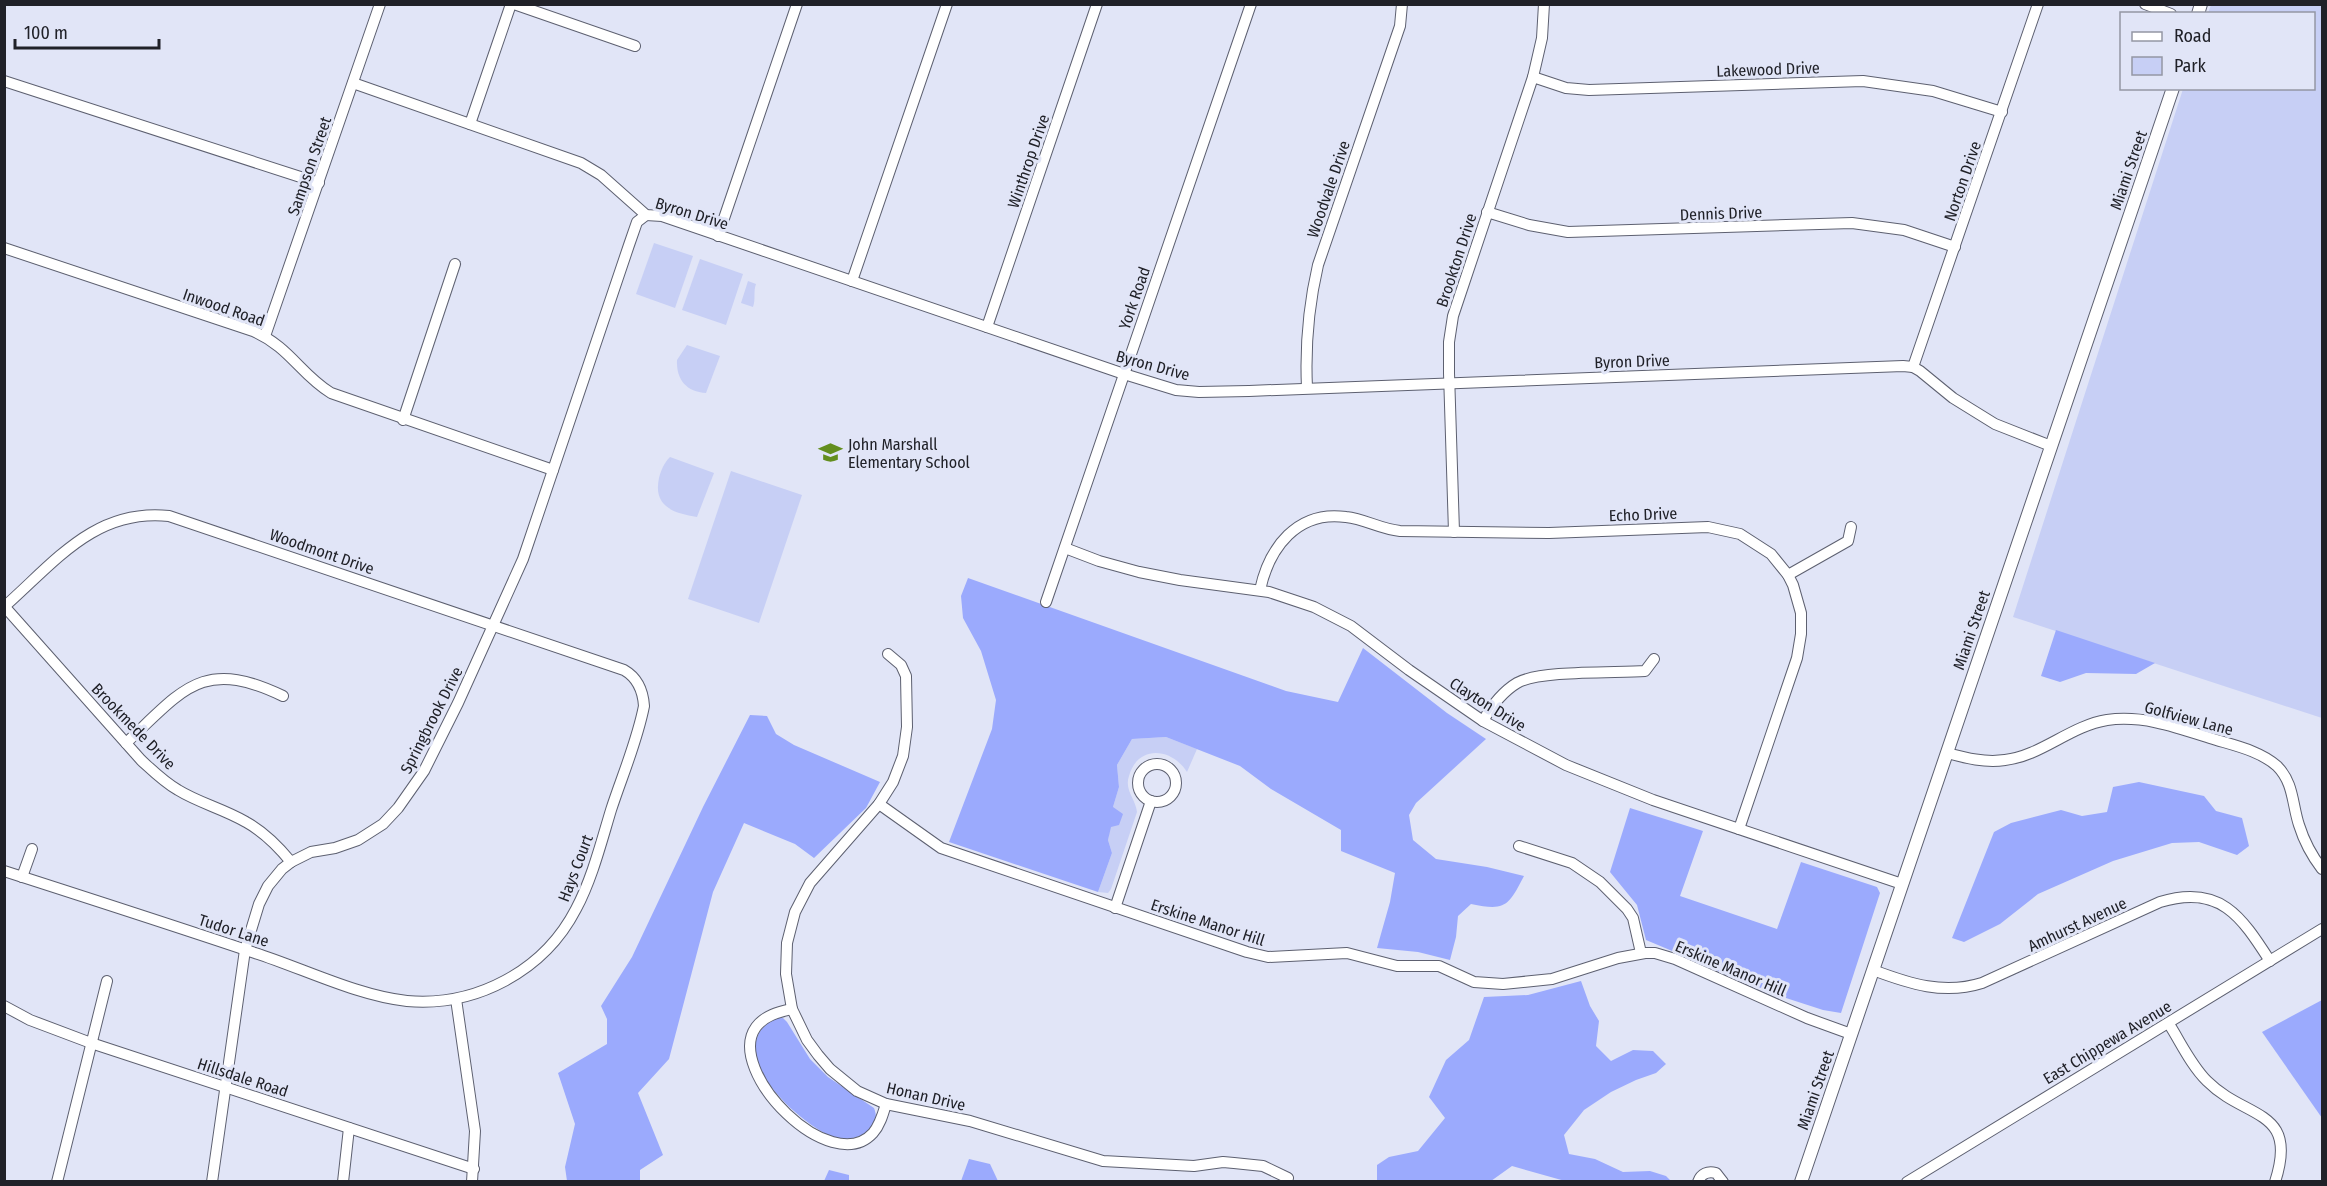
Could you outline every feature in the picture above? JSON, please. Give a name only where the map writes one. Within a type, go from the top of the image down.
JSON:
[{"type":"street","name":"Sampson Street","points":[[265,336],[380,4]]},
{"type":"street","points":[[470,124],[512,4],[635,46]]},
{"type":"street","points":[[718,236],[797,4]]},
{"type":"street","points":[[852,281],[947,4]]},
{"type":"street","name":"Winthrop Drive","points":[[987,327],[1097,4]]},
{"type":"street","name":"York Road","points":[[1046,602],[1251,4]]},
{"type":"street","name":"Woodvale Drive","points":[[1307,388],[1305,350],[1307,325],[1318,265],[1400,26],[1402,4]]},
{"type":"street","name":"Brookton Drive","points":[[1454,532],[1449,384],[1449,342],[1453,316],[1533,77],[1542,38],[1544,4]]},
{"type":"street","name":"Norton Drive","points":[[1913,367],[2038,4]]},
{"type":"street","points":[[2145,4],[2167,12]]},
{"type":"street","name":"Lakewood Drive","points":[[1533,77],[1566,88],[1589,90],[1817,81],[1872,82],[1933,91],[2002,112]]},
{"type":"street","points":[[4,81],[319,183]]},
{"type":"street","name":"Byron Drive","points":[[353,83],[586,165],[602,175],[646,215],[662,216],[1167,388],[1199,392],[1913,367]]},
{"type":"street","name":"Miami Street","points":[[1801,1182],[2172,90]]},
{"type":"street","name":"Dennis Drive","points":[[1487,212],[1529,225],[1568,232],[1837,223],[1870,224],[1904,230],[1955,247]]},
{"type":"street","name":"Springbrook Drive","points":[[212,1182],[245,950],[268,885],[282,868],[291,862],[311,852],[335,848],[358,840],[383,824],[398,808],[424,771],[438,746],[523,559],[629,245],[638,222],[646,215]]},
{"type":"street","name":"Inwood Road","points":[[4,248],[265,336],[288,353],[311,378],[331,393],[403,420],[553,470]]},
{"type":"street","points":[[403,420],[455,264]]},
{"type":"street","points":[[1913,367],[1978,415],[2006,429],[2051,446]]},
{"type":"street","name":"Woodmont Drive","points":[[5,606],[75,544],[96,529],[127,517],[158,515],[201,525],[624,670],[632,674],[642,690]]},
{"type":"street","name":"Echo Drive","points":[[1260,591],[1268,562],[1279,543],[1296,529],[1313,520],[1337,516],[1348,517],[1386,530],[1559,532],[1708,527],[1726,530],[1750,539],[1770,554],[1788,575],[1801,613],[1800,646],[1738,829]]},
{"type":"street","points":[[1788,575],[1848,541],[1851,527]]},
{"type":"street","name":"Clayton Drive","points":[[1065,548],[1099,561],[1139,572],[1260,591],[1298,600],[1351,626],[1409,670],[1483,721],[1520,742],[1607,783],[1902,884]]},
{"type":"street","name":"Brookmede Drive","points":[[5,606],[159,777],[178,790],[251,825],[271,839],[291,862]]},
{"type":"street","name":"Honan Drive","points":[[888,654],[902,665],[906,676],[908,727],[903,756],[879,804],[815,875],[797,906],[787,943],[786,974],[792,1009],[807,1040],[830,1069],[857,1090],[886,1104],[970,1121],[1103,1161],[1194,1166],[1223,1162],[1234,1163],[1263,1166],[1288,1178]]},
{"type":"street","points":[[1483,721],[1505,692],[1523,680],[1548,676],[1645,671],[1654,659]]},
{"type":"street","points":[[126,743],[176,697],[208,680],[238,679],[283,696]]},
{"type":"street","name":"Hays Court","points":[[456,999],[490,989],[514,976],[544,952],[569,922],[581,898],[642,717],[644,706],[642,690]]},
{"type":"street","name":"Golfview Lane","points":[[1947,753],[1970,759],[2007,760],[2035,751],[2078,729],[2108,720],[2145,720],[2186,730],[2248,750],[2268,759],[2276,766],[2284,775],[2294,796],[2298,823],[2305,842],[2322,869]]},
{"type":"street","points":[[1115,908],[1151,801]]},
{"type":"street","name":"Erskine Manor Hill","points":[[879,804],[940,848],[1247,952],[1269,957],[1347,953],[1397,966],[1439,966],[1474,982],[1489,984],[1552,979],[1641,953],[1654,953],[1807,1018],[1851,1034]]},
{"type":"street","points":[[1519,846],[1572,863],[1600,882],[1628,909],[1633,918],[1641,953]]},
{"type":"street","points":[[22,877],[32,849]]},
{"type":"street","name":"Tudor Lane","points":[[4,871],[390,998],[430,1002],[456,999]]},
{"type":"street","name":"Amhurst Avenue","points":[[1873,970],[1924,987],[1941,989],[1970,987],[2160,902],[2188,896],[2220,904],[2240,918],[2270,961]]},
{"type":"street","name":"East Chippewa Avenue","points":[[1907,1182],[2322,929]]},
{"type":"street","points":[[57,1182],[107,981]]},
{"type":"street","points":[[456,999],[475,1131],[472,1182]]},
{"type":"street","name":"Hillsdale Road","points":[[4,1006],[30,1020],[92,1043],[474,1169]]},
{"type":"street","points":[[792,1009],[766,1017],[757,1026],[750,1043],[750,1054],[759,1077],[775,1101],[788,1115],[827,1141],[843,1145],[853,1144],[873,1133],[886,1104]]},
{"type":"street","points":[[2169,1024],[2207,1081],[2229,1098],[2266,1118],[2273,1125],[2279,1134],[2282,1156],[2275,1182]]},
{"type":"street","points":[[343,1182],[349,1128]]},
{"type":"street","points":[[1698,1182],[1702,1175],[1708,1172],[1716,1173],[1723,1182]]},
{"type":"green space","points":[[2211,5],[2322,5],[2322,718],[2013,617],[2183,90],[2315,90],[2315,12],[2208,12]]},
{"type":"green space","points":[[654,243],[693,256],[675,308],[636,294]]},
{"type":"green space","points":[[700,259],[743,274],[726,325],[682,310]]},
{"type":"green space","points":[[748,281],[756,284],[753,307],[741,303]]},
{"type":"green space","points":[[687,345],[720,356],[706,393],[688,387],[678,373],[677,360]]},
{"type":"green space","points":[[670,457],[714,473],[697,517],[672,510],[662,502],[658,488],[660,475],[664,464]]},
{"type":"green space","points":[[731,471],[802,495],[759,623],[688,599]]},
{"type":"green space","points":[[1166,737],[1197,749],[1187,772],[1173,758],[1156,753],[1147,754],[1133,766],[1128,786],[1137,812],[1111,889],[1108,893],[1098,892],[1112,853],[1108,840],[1113,807],[1119,787],[1117,765],[1132,739]]},
{"type":"shaded area","points":[[968,578],[1286,691],[1338,702],[1363,648],[1447,713],[1486,739],[1416,803],[1409,815],[1413,840],[1436,859],[1487,867],[1524,876],[1519,886],[1504,904],[1491,907],[1471,904],[1458,916],[1450,960],[1418,952],[1377,948],[1390,902],[1395,873],[1341,851],[1341,830],[1271,789],[1240,766],[1166,737],[1132,739],[1117,765],[1119,787],[1113,807],[1123,814],[1119,825],[1111,827],[1108,840],[1112,853],[1098,892],[949,842],[992,729],[996,700],[981,651],[963,618],[961,596]]},
{"type":"shaded area","points":[[2056,630],[2155,663],[2136,674],[2086,673],[2060,682],[2041,676]]},
{"type":"shaded area","points":[[750,715],[767,716],[776,734],[794,745],[880,782],[866,808],[814,858],[795,844],[744,823],[713,892],[669,1059],[638,1093],[663,1155],[640,1170],[640,1181],[567,1181],[565,1167],[575,1124],[558,1073],[607,1044],[607,1019],[601,1006],[632,957],[703,807]]},
{"type":"shaded area","points":[[2139,782],[2204,796],[2216,811],[2242,818],[2249,846],[2237,855],[2199,842],[2172,843],[2113,861],[2038,894],[2000,924],[1964,942],[1952,938],[1994,832],[2011,823],[2061,810],[2082,816],[2107,812],[2113,787]]},
{"type":"shaded area","points":[[1630,808],[1703,831],[1680,896],[1777,929],[1801,862],[1877,887],[1880,893],[1841,1013],[1823,1010],[1786,998],[1718,971],[1701,959],[1689,958],[1646,940],[1637,905],[1610,872]]},
{"type":"shaded area","points":[[1581,981],[1590,1006],[1599,1021],[1596,1046],[1611,1061],[1633,1050],[1653,1051],[1666,1064],[1656,1073],[1611,1092],[1584,1110],[1564,1135],[1569,1154],[1595,1159],[1623,1172],[1650,1171],[1666,1176],[1671,1181],[1565,1181],[1512,1166],[1491,1181],[1377,1181],[1377,1165],[1389,1157],[1418,1151],[1445,1118],[1429,1097],[1446,1060],[1469,1040],[1484,997],[1528,995]]},
{"type":"shaded area","points":[[2322,1000],[2322,1118],[2262,1032]]},
{"type":"shaded area","points":[[775,1017],[783,1018],[787,1022],[810,1059],[828,1077],[874,1108],[876,1116],[870,1130],[848,1139],[833,1137],[806,1121],[778,1095],[758,1063],[755,1048],[760,1031]]},
{"type":"shaded area","points":[[969,1159],[990,1164],[998,1181],[961,1181]]},
{"type":"shaded area","points":[[829,1170],[849,1175],[849,1181],[824,1181]]},
{"type":"place","name":"John Marshall Elementary School","points":[[830,453]]}]
